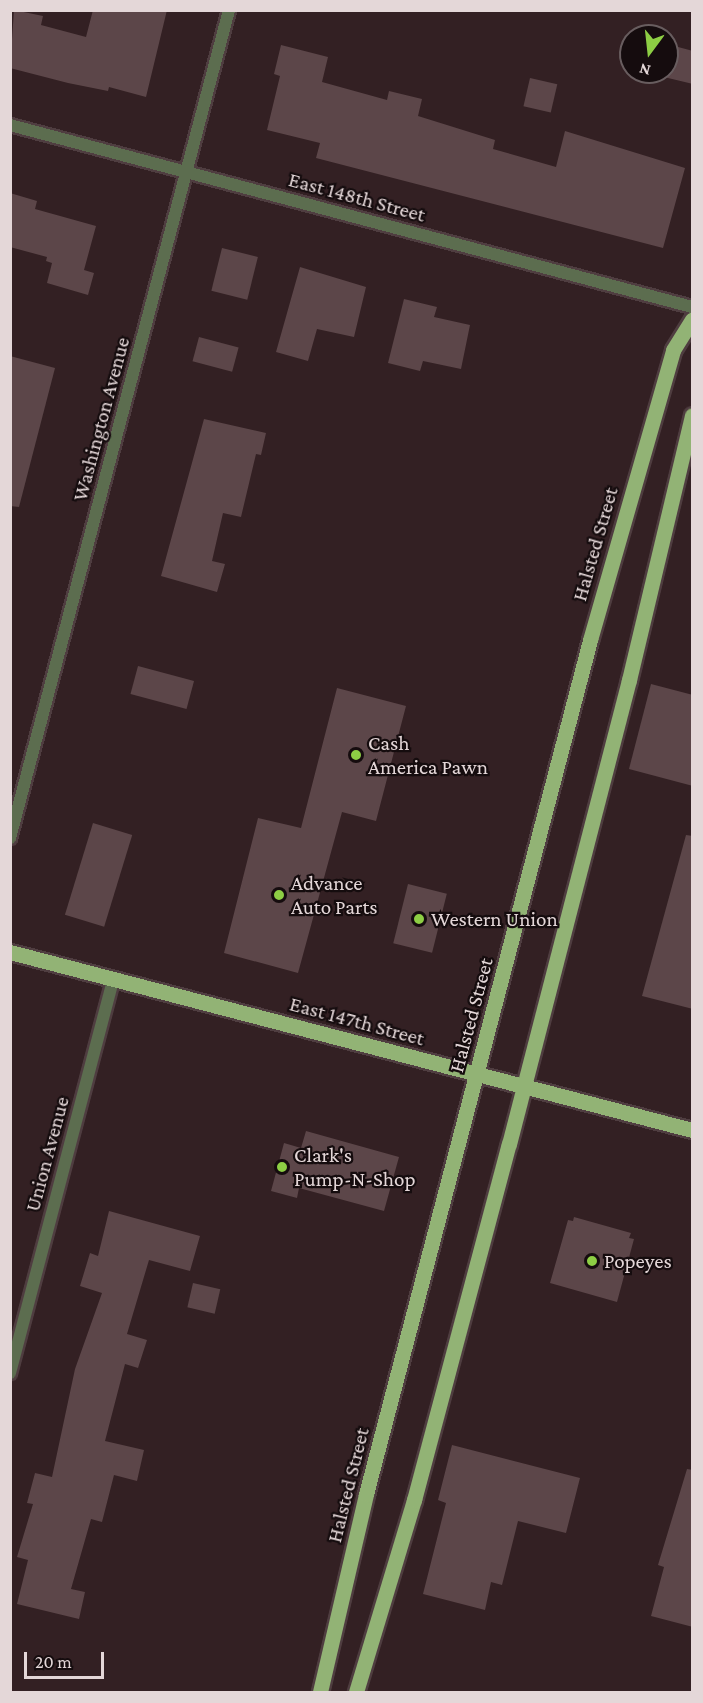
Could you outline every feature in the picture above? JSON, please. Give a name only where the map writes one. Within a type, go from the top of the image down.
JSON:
[{"type":"main road","name":"Halsted Street","points":[[320,1692],[369,1483],[603,591],[673,350],[693,320]]},
{"type":"main road","points":[[356,1692],[414,1500],[524,1086],[629,680],[693,415]]},
{"type":"main road","name":"East 147th Street","points":[[10,952],[693,1130]]},
{"type":"street","name":"Washington Avenue","points":[[10,838],[229,10]]},
{"type":"street","name":"East 148th Street","points":[[10,125],[693,307]]},
{"type":"street","name":"Union Avenue","points":[[10,1373],[113,979]]},
{"type":"building","points":[[14,10],[43,16],[41,25],[86,37],[93,10],[167,10],[146,97],[109,87],[108,91],[68,83],[10,68]]},
{"type":"building","points":[[281,45],[328,57],[322,82],[387,100],[389,91],[422,99],[418,116],[495,140],[493,149],[556,167],[565,131],[685,168],[663,248],[316,158],[320,143],[267,130],[280,76],[274,74]]},
{"type":"building","points":[[679,47],[693,51],[693,84],[679,81]]},
{"type":"building","points":[[530,78],[557,84],[551,113],[523,106]]},
{"type":"building","points":[[10,193],[37,201],[35,209],[96,226],[84,270],[94,273],[88,295],[47,283],[52,263],[46,261],[47,257],[10,247]]},
{"type":"building","points":[[222,248],[258,257],[247,300],[211,291]]},
{"type":"building","points":[[300,267],[366,287],[354,337],[317,329],[308,361],[276,352]]},
{"type":"building","points":[[404,299],[437,307],[434,317],[470,325],[461,369],[423,361],[420,371],[388,363]]},
{"type":"building","points":[[199,337],[239,348],[232,372],[193,361]]},
{"type":"building","points":[[10,356],[55,368],[19,507],[10,506]]},
{"type":"building","points":[[204,419],[266,433],[261,455],[256,454],[241,517],[223,513],[212,561],[225,564],[217,592],[161,576]]},
{"type":"building","points":[[138,666],[194,681],[187,709],[130,694]]},
{"type":"building","points":[[651,684],[693,695],[693,786],[629,769]]},
{"type":"building","points":[[337,688],[406,706],[376,821],[342,812],[298,973],[224,953],[258,818],[301,828]]},
{"type":"building","points":[[93,823],[132,835],[104,927],[65,915]]},
{"type":"building","points":[[686,835],[693,836],[693,1009],[642,996]]},
{"type":"building","name":"Western Union","points":[[408,884],[447,894],[432,953],[393,943]]},
{"type":"building","points":[[306,1131],[399,1157],[384,1211],[299,1188],[297,1198],[271,1191],[284,1143],[301,1148]]},
{"type":"building","points":[[109,1211],[200,1236],[190,1271],[149,1260],[127,1334],[147,1340],[138,1368],[125,1364],[105,1441],[144,1450],[137,1481],[114,1475],[102,1522],[91,1519],[71,1589],[85,1592],[79,1619],[17,1604],[28,1560],[17,1557],[33,1504],[27,1503],[35,1473],[52,1477],[75,1369],[102,1293],[80,1286],[90,1253],[98,1256]]},
{"type":"building","name":"Popeyes","points":[[574,1217],[631,1233],[629,1238],[634,1239],[617,1302],[550,1283],[568,1220],[573,1221]]},
{"type":"building","points":[[193,1283],[220,1289],[215,1314],[187,1307]]},
{"type":"building","points":[[452,1445],[580,1478],[566,1533],[518,1521],[502,1585],[491,1582],[485,1610],[423,1594],[446,1503],[438,1500]]},
{"type":"building","points":[[687,1469],[693,1470],[693,1627],[651,1616],[664,1567],[658,1565]]},
{"type":"place","name":"Cash America Pawn","points":[[356,755]]},
{"type":"place","name":"Advance Auto Parts","points":[[279,895]]},
{"type":"place","name":"Western Union","points":[[419,919]]},
{"type":"place","name":"Clark's Pump-N-Shop","points":[[282,1167]]},
{"type":"place","name":"Popeyes","points":[[592,1261]]}]
